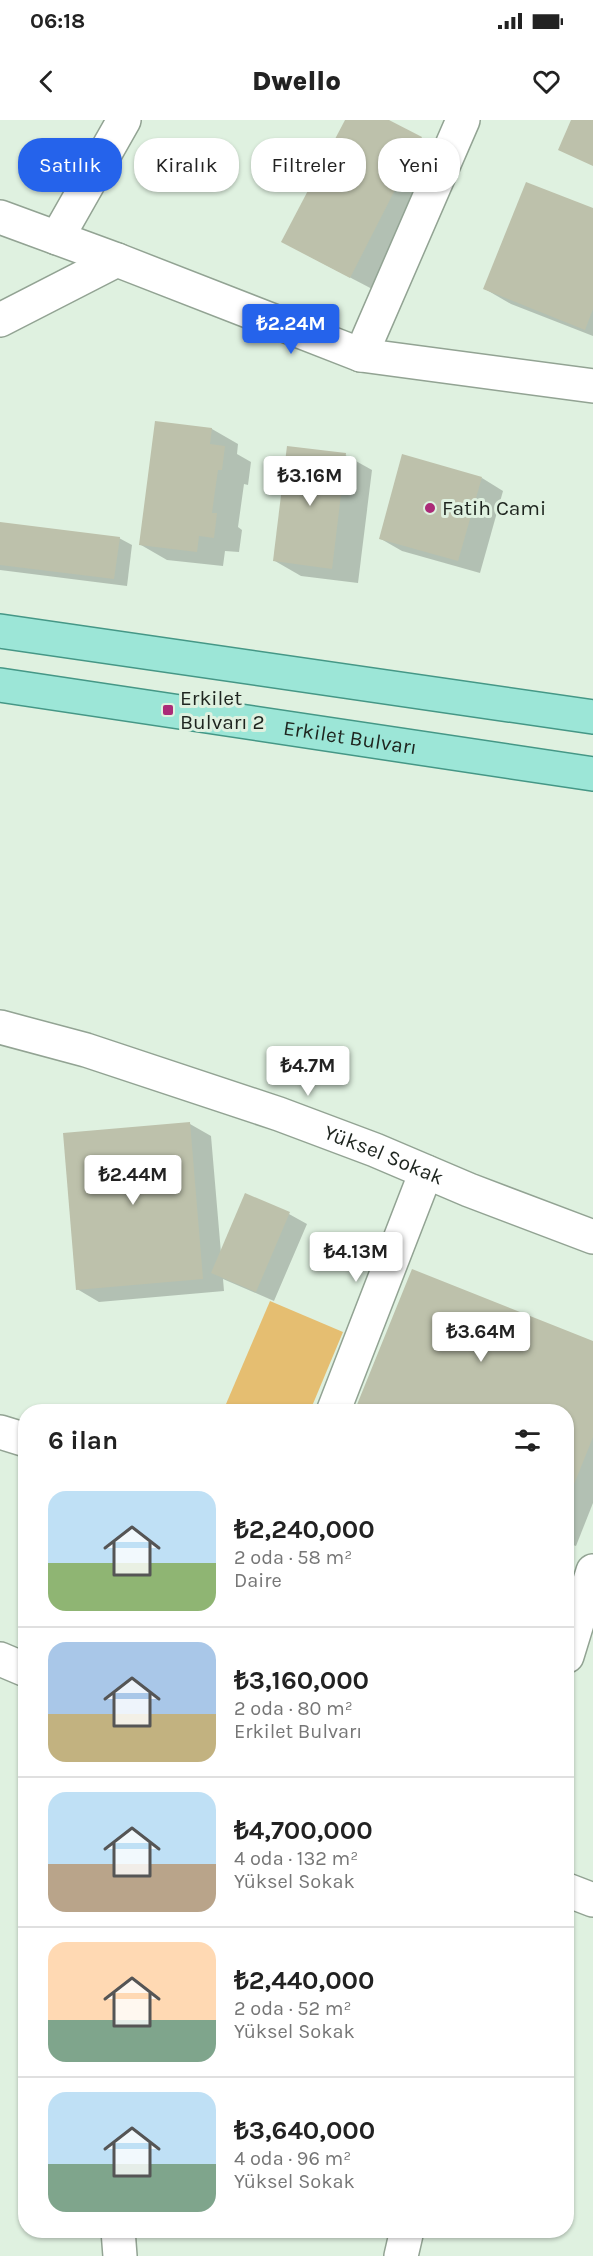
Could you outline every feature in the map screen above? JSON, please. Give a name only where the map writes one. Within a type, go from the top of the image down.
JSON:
[{"type":"main road","points":[[0,631],[593,717]]},
{"type":"main road","name":"Erkilet Bulvarı","points":[[0,685],[593,774]]},
{"type":"street","points":[[57,238],[124,120]]},
{"type":"street","points":[[361,355],[464,120]]},
{"type":"street","points":[[0,217],[361,355],[593,386]]},
{"type":"street","points":[[0,320],[117,260]]},
{"type":"street","name":"Yüksel Sokak","points":[[0,1027],[86,1050],[279,1114],[593,1237]]},
{"type":"street","points":[[336,1404],[426,1172]]},
{"type":"street","points":[[0,1432],[18,1438]]},
{"type":"street","points":[[576,1635],[593,1571]]},
{"type":"street","points":[[0,1659],[18,1667]]},
{"type":"street","points":[[574,1893],[593,1900]]},
{"type":"street","points":[[119,2238],[120,2256]]},
{"type":"street","points":[[401,2256],[405,2238]]},
{"type":"shaded area","points":[[270,1301],[343,1332],[313,1404],[226,1404]]},
{"type":"building","points":[[345,120],[389,120],[422,137],[378,138],[378,192],[394,192],[350,278],[281,242],[307,192],[366,192],[366,138],[336,138]]},
{"type":"building","points":[[571,120],[593,120],[593,166],[558,150]]},
{"type":"building","points":[[526,182],[593,208],[593,309],[585,330],[483,289]]},
{"type":"building","points":[[155,421],[212,428],[210,444],[225,446],[222,470],[218,470],[212,513],[217,513],[214,538],[199,536],[197,552],[139,545]]},
{"type":"building","points":[[287,446],[346,453],[332,569],[273,561]]},
{"type":"building","name":"Fatih Cami","points":[[402,454],[482,477],[458,561],[379,539]]},
{"type":"building","points":[[0,522],[120,537],[114,579],[0,565]]},
{"type":"building","points":[[190,1122],[203,1279],[76,1290],[63,1133]]},
{"type":"building","points":[[245,1193],[290,1212],[256,1292],[211,1273]]},
{"type":"building","points":[[412,1269],[593,1341],[593,1437],[574,1484],[574,1404],[357,1404]]},
{"type":"place","name":"Fatih Cami","points":[[430,508]]},
{"type":"place","name":"Erkilet Bulvarı 2","points":[[168,710]]}]
